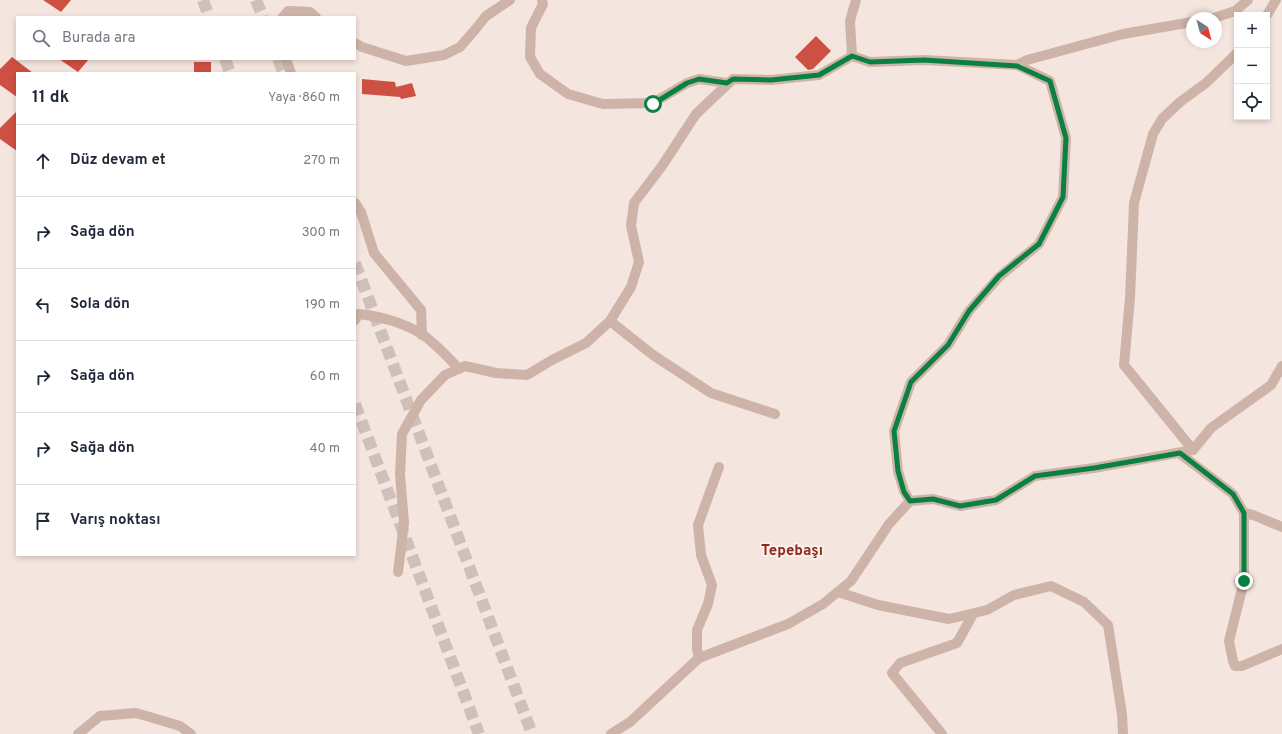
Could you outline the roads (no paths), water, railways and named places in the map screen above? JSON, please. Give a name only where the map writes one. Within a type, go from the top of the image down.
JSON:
[{"type":"street","points":[[356,44],[362,47],[406,61],[444,55],[460,46],[486,16],[510,0]]},
{"type":"street","points":[[542,0],[543,4],[531,28],[530,57],[540,74],[568,94],[603,104],[653,104],[687,83],[699,79],[727,83]]},
{"type":"street","points":[[852,56],[850,21],[856,0]]},
{"type":"street","points":[[1222,16],[1234,12],[1248,0]]},
{"type":"street","points":[[1269,12],[1276,0]]},
{"type":"street","points":[[284,16],[288,11],[310,12],[315,16]]},
{"type":"street","points":[[1017,66],[1027,60],[1123,34],[1186,23]]},
{"type":"street","points":[[398,572],[404,523],[400,474],[402,434],[421,400],[445,375],[466,366],[496,373],[527,375],[552,360],[586,343],[610,321],[631,288],[639,262],[631,226],[634,203],[662,166],[696,114],[727,83],[733,79],[771,80],[819,75],[852,56],[870,62],[924,60],[1017,66],[1050,81],[1066,138],[1063,197],[1039,244],[999,276],[969,311],[948,345],[911,382],[894,431],[898,471],[904,492],[910,501]]},
{"type":"street","points":[[1193,450],[1124,365],[1131,290],[1134,203],[1153,134],[1162,119],[1180,102],[1206,83],[1234,56]]},
{"type":"street","points":[[286,60],[291,72]]},
{"type":"street","points":[[356,204],[361,212],[374,253],[421,310],[422,335]]},
{"type":"street","points":[[356,318],[359,314],[376,316],[422,335],[438,347],[459,369]]},
{"type":"street","points":[[610,321],[652,355],[711,393],[775,414]]},
{"type":"street","points":[[611,734],[630,722],[699,658],[788,624],[823,604],[851,581],[889,524],[910,501],[933,499],[960,506],[996,500],[1035,476],[1101,467],[1193,450],[1211,428],[1271,385],[1279,377],[1282,366]]},
{"type":"street","points":[[1180,453],[1233,494],[1244,513],[1244,581],[1229,641],[1235,666],[1242,666],[1282,649]]},
{"type":"street","points":[[699,658],[697,649],[697,630],[708,604],[712,585],[701,555],[698,525],[719,467]]},
{"type":"street","points":[[1244,513],[1253,514],[1282,527]]},
{"type":"street","points":[[838,592],[878,605],[949,619],[987,610],[1014,595],[1051,586],[1084,602],[1108,625],[1122,714],[1123,734]]},
{"type":"street","points":[[942,734],[892,673],[900,663],[957,643],[973,614]]},
{"type":"street","points":[[78,734],[100,716],[136,713],[180,726],[191,734]]},
{"type":"tunnel","points":[[203,0],[209,16]]},
{"type":"tunnel","points":[[256,0],[263,16]]},
{"type":"tunnel","points":[[225,60],[230,72]]},
{"type":"tunnel","points":[[278,60],[284,72]]},
{"type":"tunnel","points":[[356,266],[532,734]]},
{"type":"tunnel","points":[[356,407],[479,734]]},
{"type":"district","name":"Tepebaşı","points":[[792,550]]}]
